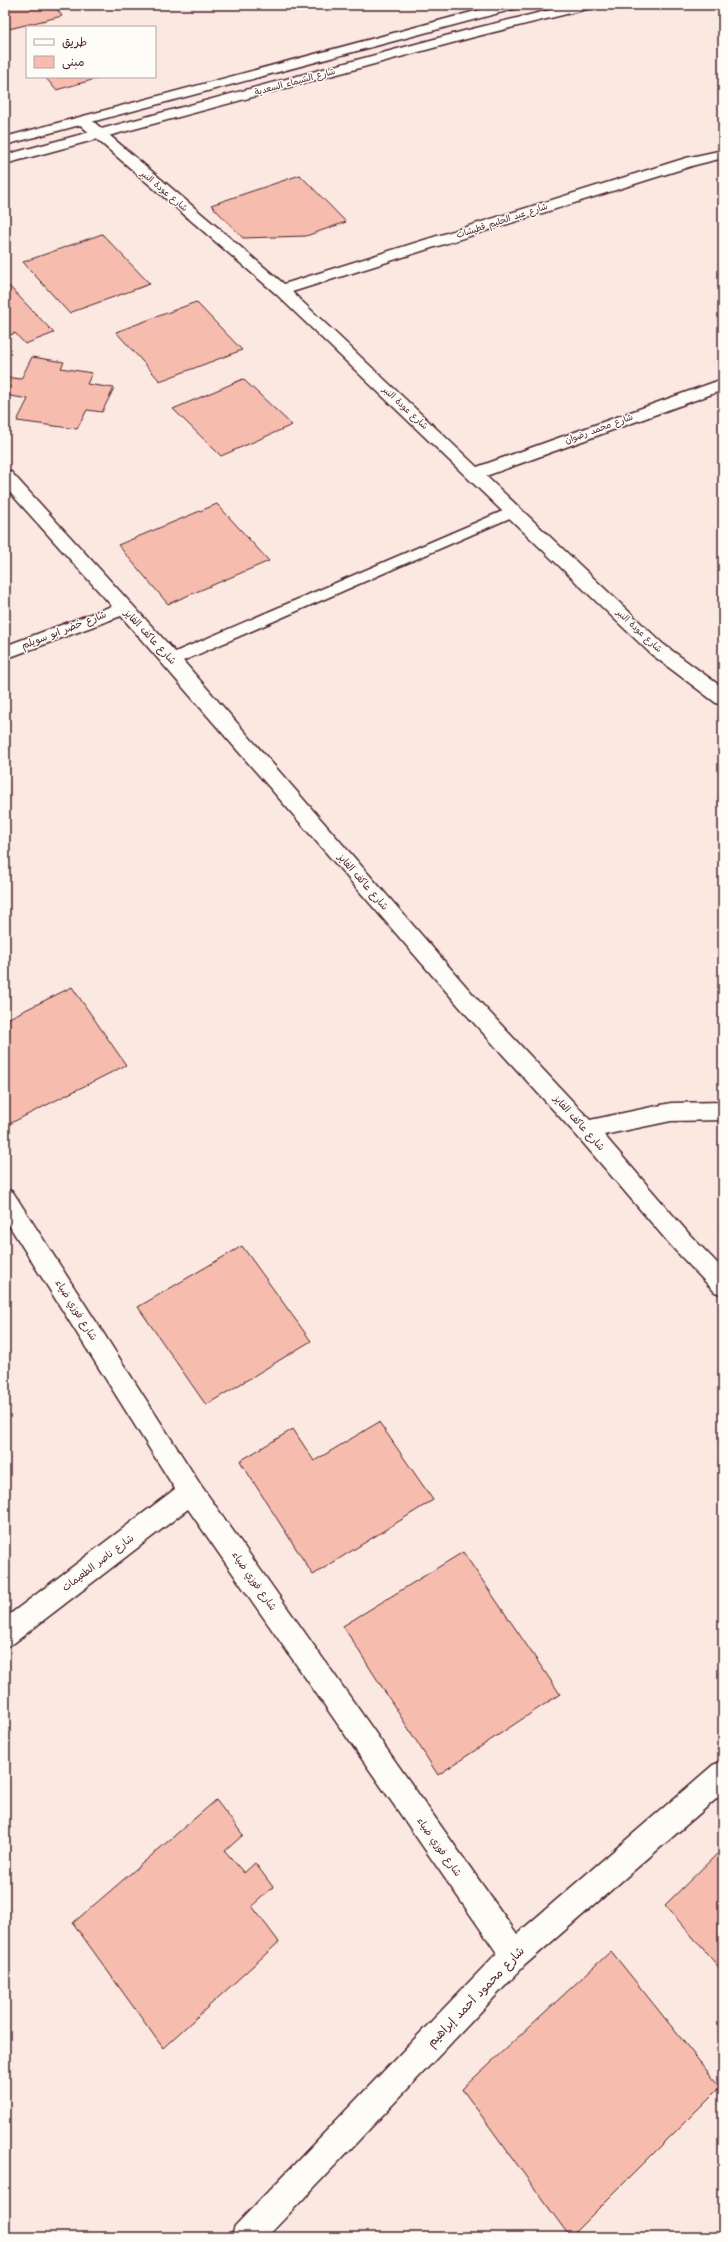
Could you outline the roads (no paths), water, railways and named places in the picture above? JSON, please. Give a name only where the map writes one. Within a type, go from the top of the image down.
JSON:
[{"type":"street","name":"شارع الشيماء السعدية","points":[[5,140],[512,5]]},
{"type":"street","name":"شارع الشيماء السعدية","points":[[5,160],[99,136],[469,34],[586,5]]},
{"type":"street","name":"شارع عودة النبر","points":[[83,120],[99,136],[281,290],[475,474],[512,512],[657,648],[723,698]]},
{"type":"street","name":"شارع عبد الحليم قطيشات","points":[[281,290],[684,163],[723,154]]},
{"type":"street","name":"شارع محمد رضوان","points":[[475,474],[723,384]]},
{"type":"street","name":"شارع عاكف الفايز","points":[[5,476],[171,660],[471,1006],[586,1130],[682,1242],[723,1285]]},
{"type":"street","name":"شارع خضر ابو سويلم","points":[[5,653],[123,608]]},
{"type":"street","points":[[586,1130],[671,1112],[723,1110]]},
{"type":"street","name":"شارع فوزي ضياء","points":[[5,1199],[192,1492],[515,1955]]},
{"type":"street","name":"شارع ناصر الطعيمات","points":[[5,1634],[192,1492]]},
{"type":"street","name":"شارع محمود أحمد إبراهيم","points":[[246,2237],[515,1955],[723,1775]]},
{"type":"lane","points":[[171,660],[512,512]]}]
